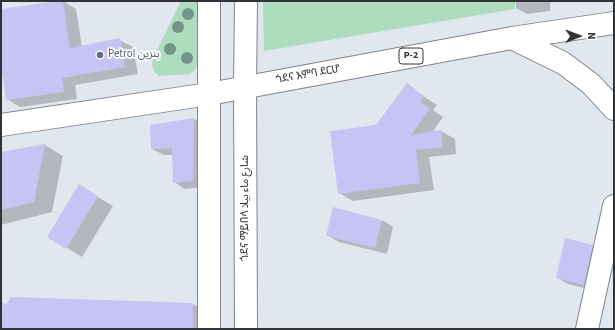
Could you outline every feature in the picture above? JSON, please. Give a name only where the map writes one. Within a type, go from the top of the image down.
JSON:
[{"type":"main road","points":[[209,1],[209,329]]},
{"type":"main road","name":"ጎደና ማይበላ شارع ماء بيلا","points":[[246,1],[246,329]]},
{"type":"main road","name":"ጎደና እምባ ደርሆ","points":[[1,125],[209,94],[245,86],[512,38],[614,22]]},
{"type":"main road","points":[[512,38],[563,63],[591,84],[614,109]]},
{"type":"main road","points":[[587,329],[614,206]]},
{"type":"green space","points":[[181,1],[198,1],[198,63],[195,70],[189,74],[159,76],[154,71],[152,65],[153,58]]},
{"type":"green space","points":[[263,1],[515,1],[515,9],[264,51]]},
{"type":"building","points":[[63,1],[70,48],[120,38],[125,67],[62,78],[64,92],[6,100],[1,65],[1,9]]},
{"type":"building","points":[[407,83],[424,96],[420,101],[430,109],[411,135],[441,130],[443,147],[416,150],[420,183],[338,194],[330,131],[376,125]]},
{"type":"building","points":[[194,118],[193,181],[173,183],[172,148],[151,149],[150,125]]},
{"type":"building","points":[[45,144],[34,202],[1,210],[1,152]]},
{"type":"building","points":[[79,184],[98,196],[66,249],[47,237]]},
{"type":"building","points":[[333,207],[382,220],[375,248],[326,236]]},
{"type":"building","points":[[565,238],[593,245],[584,285],[556,278]]},
{"type":"building","points":[[11,297],[193,303],[193,329],[1,329],[1,302],[6,305]]},
{"type":"place","name":"Petrol بنزين","points":[[100,55]]}]
